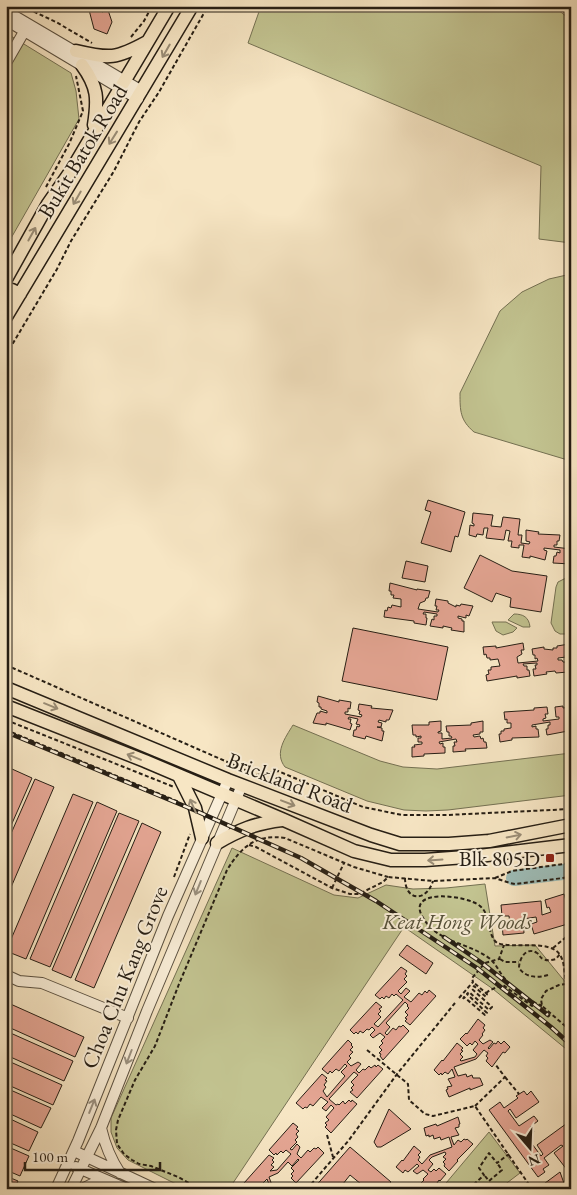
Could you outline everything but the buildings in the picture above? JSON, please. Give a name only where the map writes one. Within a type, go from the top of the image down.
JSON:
[{"type":"main road","name":"Bukit Batok Road","points":[[6,279],[48,204],[71,172],[169,6]]},
{"type":"main road","name":"Bukit Batok Road","points":[[6,317],[192,6]]},
{"type":"main road","points":[[76,51],[102,57],[118,55],[148,42]]},
{"type":"main road","points":[[82,65],[91,78],[95,90],[97,106],[93,133]]},
{"type":"main road","points":[[15,264],[23,267],[33,261],[64,219]]},
{"type":"main road","points":[[6,292],[12,290],[20,294]]},
{"type":"main road","name":"Brickland Road","points":[[6,688],[228,780],[400,844],[449,844],[489,841],[571,825]]},
{"type":"main road","name":"Brickland Road","points":[[6,706],[176,782],[236,800],[354,851],[391,860],[425,860],[479,856],[571,845]]},
{"type":"main road","points":[[176,782],[195,808],[202,838]]},
{"type":"main road","points":[[217,842],[234,832],[261,822],[284,820]]},
{"type":"street","points":[[6,10],[76,51],[140,95]]},
{"type":"street","points":[[6,20],[82,65],[122,84]]},
{"type":"street","points":[[6,64],[25,30]]},
{"type":"street","name":"Choa Chu Kang Grove","points":[[56,1189],[74,1151],[168,916],[228,780]]},
{"type":"street","name":"Choa Chu Kang Grove","points":[[71,1189],[101,1128],[147,1012],[242,785]]},
{"type":"street","points":[[6,975],[19,981],[42,983],[128,1018]]},
{"type":"street","points":[[101,1128],[110,1158],[120,1173]]},
{"type":"street","points":[[74,1151],[155,1189]]},
{"type":"street","points":[[68,1164],[127,1189]]},
{"type":"street","points":[[82,1189],[94,1184],[116,1184]]},
{"type":"path","points":[[22,6],[56,22],[93,44]]},
{"type":"path","points":[[130,39],[144,22],[152,6]]},
{"type":"path","points":[[6,355],[57,269],[71,241],[114,172],[139,122],[159,92],[208,6]]},
{"type":"path","points":[[46,187],[69,144],[83,111],[80,92]]},
{"type":"path","points":[[6,664],[257,776],[278,771],[364,807],[402,815],[447,816],[571,809]]},
{"type":"path","points":[[6,720],[176,782]]},
{"type":"path","points":[[6,730],[182,803]]},
{"type":"path","points":[[200,1189],[178,1177],[132,1160],[124,1154],[117,1144],[116,1130],[118,1120],[135,1080],[155,1046],[179,984],[228,870],[237,854],[261,838],[276,836],[344,863],[388,877],[433,881],[495,878],[512,871],[571,863]]},
{"type":"path","points":[[248,845],[256,847],[332,888],[350,894],[359,894],[383,882],[388,877]]},
{"type":"path","points":[[332,888],[344,863]]},
{"type":"path","points":[[495,878],[515,884],[571,876]]},
{"type":"path","points":[[405,878],[406,888],[409,893],[420,896],[428,892],[433,881]]},
{"type":"path","points":[[428,892],[432,897]]},
{"type":"path","points":[[571,992],[566,984],[560,954],[553,948],[497,943],[492,938],[486,915],[476,903],[458,897],[432,897],[423,901],[419,908],[424,920],[430,926],[445,938],[476,950],[493,961],[507,981],[571,1030]]},
{"type":"path","points":[[553,948],[571,933]]},
{"type":"path","points":[[499,959],[504,945]]},
{"type":"path","points":[[548,975],[539,977],[525,974],[519,968],[522,955],[532,951],[537,952],[544,959],[548,960],[556,959],[560,954]]},
{"type":"path","points":[[486,993],[472,978],[485,963],[499,959],[505,962],[519,962]]},
{"type":"path","points":[[474,982],[461,998],[464,997],[485,1015],[487,1012],[467,994],[469,992],[490,1010],[492,1007],[472,989],[474,986],[486,996],[488,994],[486,993],[490,990],[503,985],[532,1006],[535,1003]]},
{"type":"path","points":[[542,1006],[541,999],[546,991],[566,984]]},
{"type":"path","points":[[307,1189],[349,1140],[397,1074],[454,1003]]},
{"type":"path","points":[[367,1050],[408,1084],[409,1100],[425,1114],[433,1116],[475,1106],[505,1077]]},
{"type":"path","points":[[495,1064],[519,1094]]},
{"type":"path","points":[[475,1106],[532,1189]]},
{"type":"path","points":[[327,1135],[333,1157]]},
{"type":"path","points":[[489,1154],[497,1163],[502,1170],[490,1181],[479,1168],[489,1154]]},
{"type":"path","points":[[497,1163],[509,1154]]},
{"type":"path","points":[[469,1189],[484,1175]]},
{"type":"green space","points":[[261,6],[553,6],[571,20],[571,243],[539,239],[541,166],[248,43]]},
{"type":"green space","points":[[6,33],[71,73],[76,91],[79,119],[6,247]]},
{"type":"green space","points":[[571,274],[571,461],[474,432],[463,419],[460,393],[500,311],[522,292],[549,279]]},
{"type":"green space","points":[[571,577],[571,634],[560,634],[555,631],[551,623],[556,587],[558,582]]},
{"type":"green space","points":[[514,614],[525,617],[530,627],[523,627],[508,620]]},
{"type":"green space","points":[[492,622],[506,622],[517,628],[513,632],[503,635],[496,631]]},
{"type":"green space","points":[[293,725],[380,761],[403,767],[437,769],[571,753],[571,795],[426,811],[404,810],[367,801],[285,767],[280,756],[284,740]]},
{"type":"green space","name":"Keat Hong Woods","points":[[232,848],[334,895],[358,898],[386,885],[413,889],[485,884],[495,946],[535,945],[571,989],[571,1053],[493,989],[404,927],[229,1189],[186,1189],[128,1160],[117,1148],[111,1132],[111,1118]]},
{"type":"green space","points":[[489,1132],[520,1173],[499,1189],[441,1189]]},
{"type":"waterway","points":[[514,878],[571,871]]},
{"type":"railway","points":[[6,732],[194,810],[301,858],[376,901],[477,968],[571,1045]]},
{"type":"railway","points":[[444,937],[482,963],[548,1015]]},
{"type":"place","name":"Blk 805D","points":[[550,858]]}]
